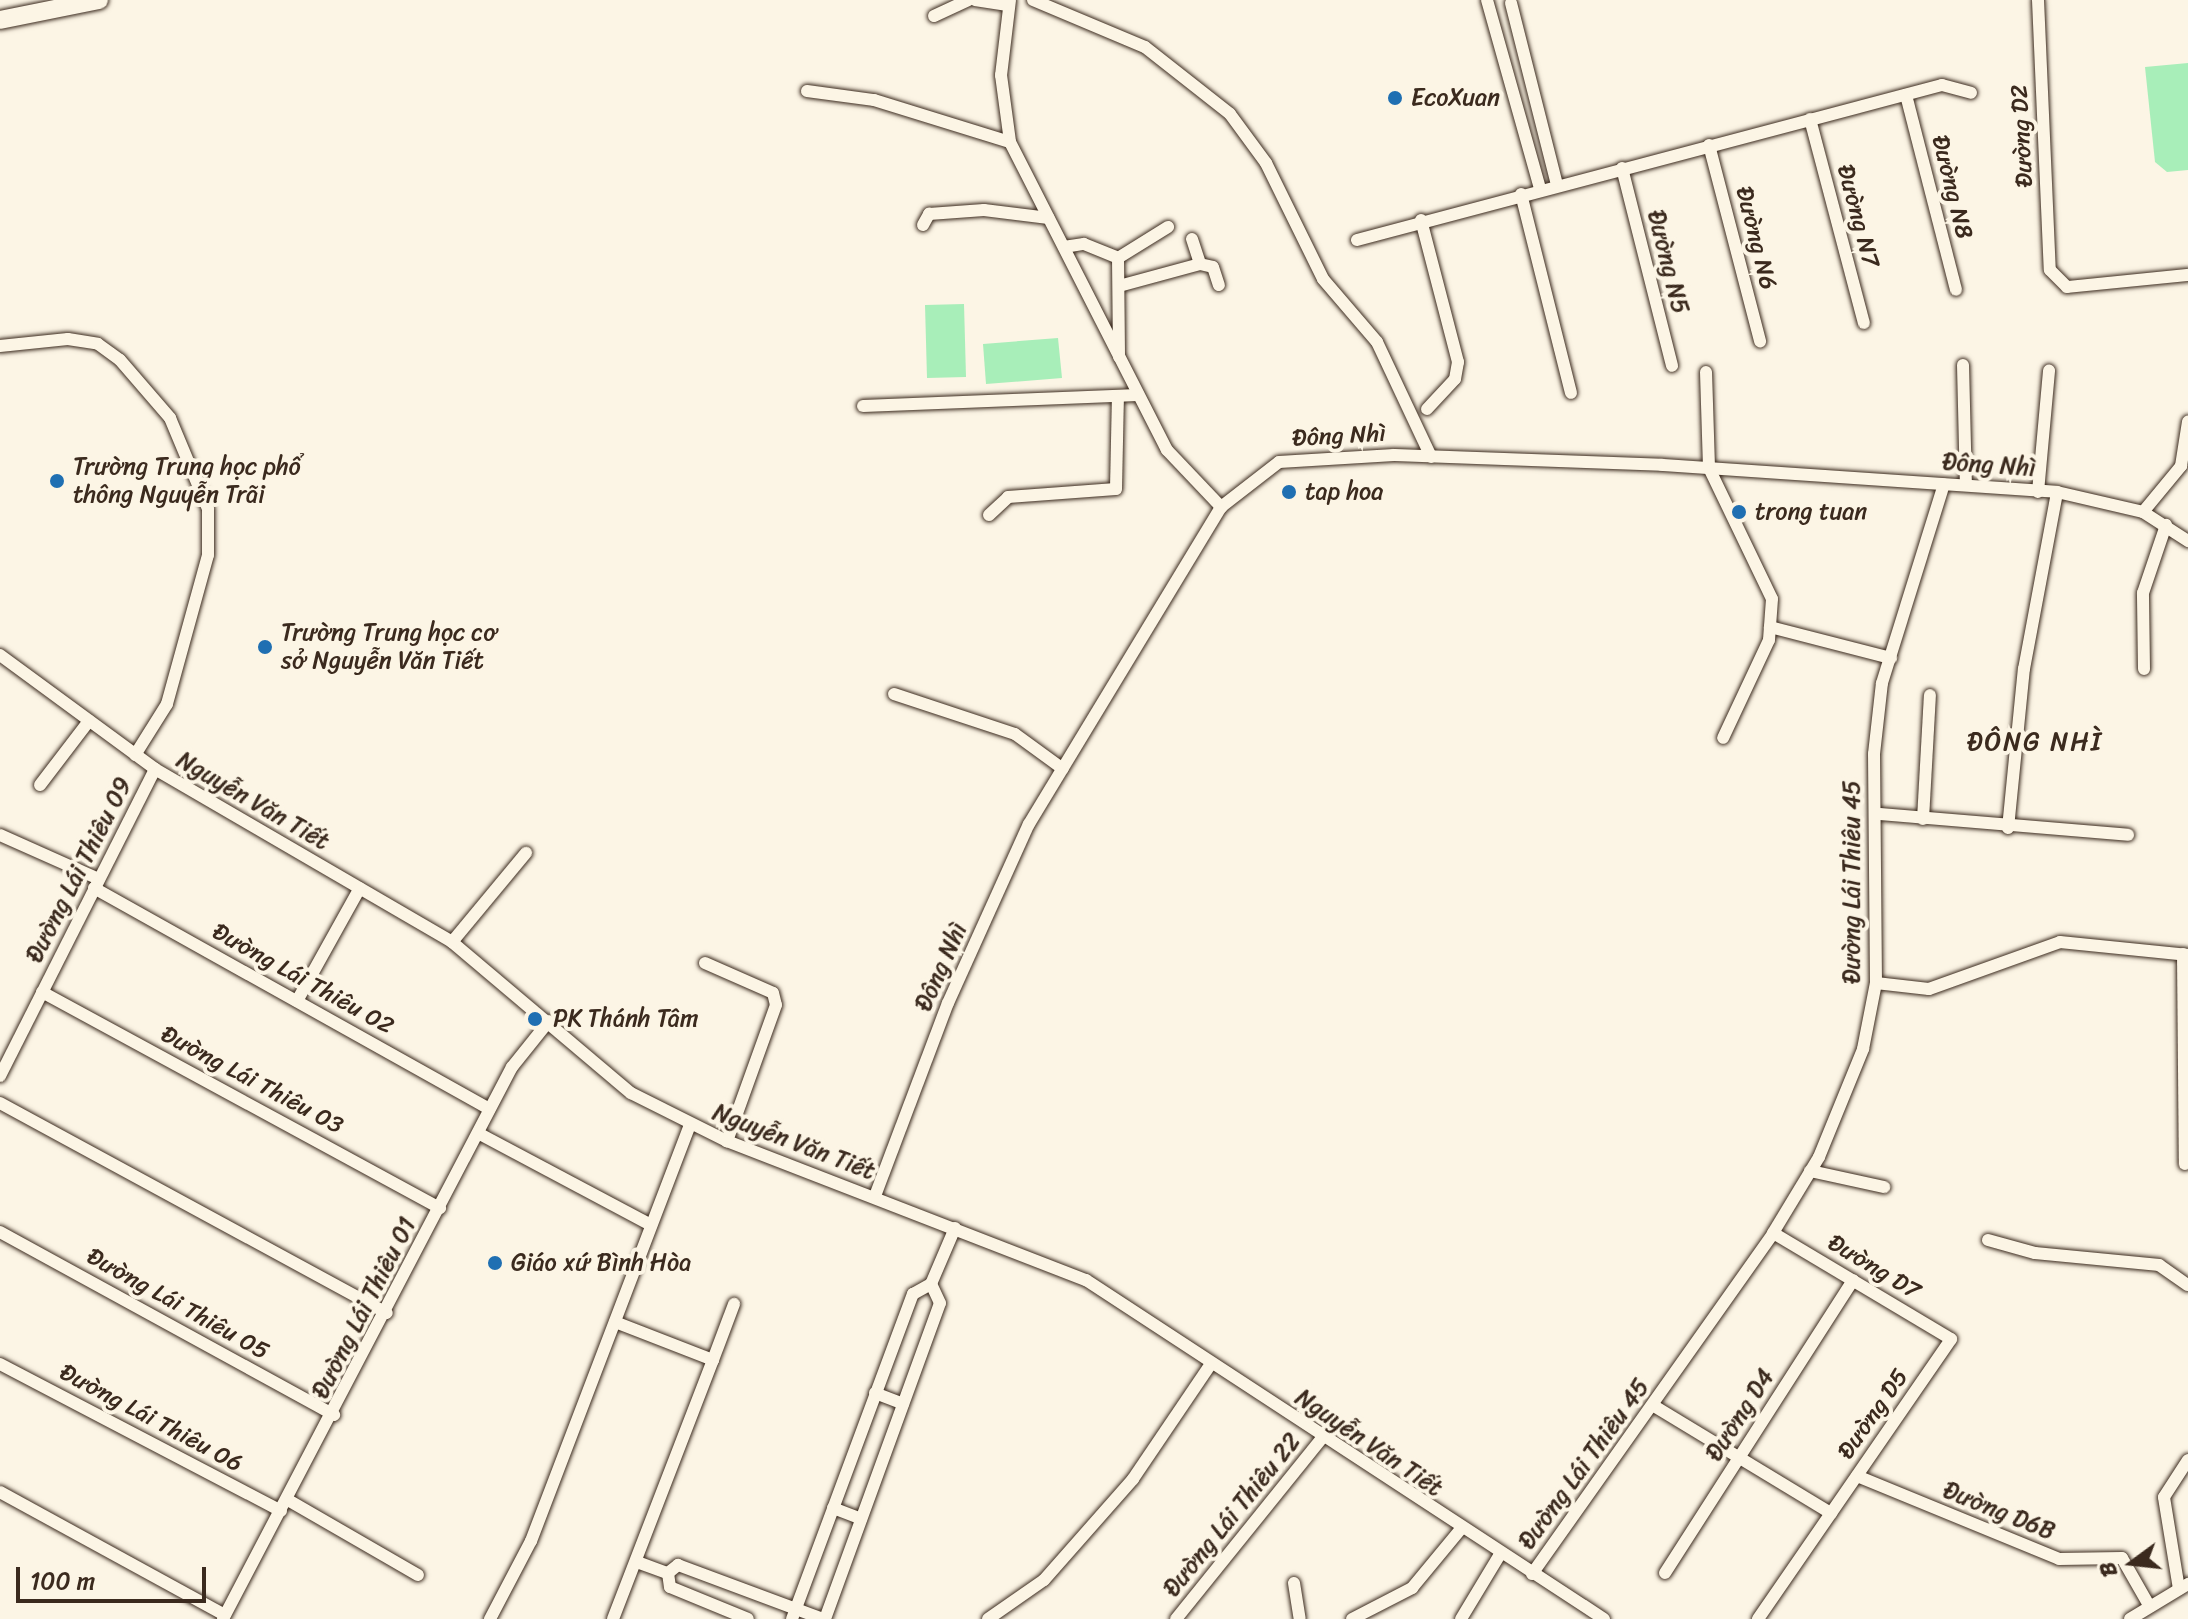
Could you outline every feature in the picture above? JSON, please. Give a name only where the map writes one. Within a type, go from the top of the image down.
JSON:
[{"type":"highway","points":[[0,20],[99,0]]},
{"type":"street","points":[[934,16],[969,0]]},
{"type":"street","points":[[975,0],[1009,2],[1001,75],[1010,142],[1167,450],[1221,507]]},
{"type":"street","points":[[1033,0],[1145,47],[1230,114],[1266,163],[1323,279],[1377,342],[1431,457]]},
{"type":"street","name":"Đường D2","points":[[2038,0],[2050,270],[2067,287],[2188,275]]},
{"type":"street","points":[[1540,189],[1489,2],[1511,2],[1557,185]]},
{"type":"street","points":[[1357,240],[1421,220],[1942,85],[1971,93]]},
{"type":"street","points":[[807,91],[874,100],[1010,142]]},
{"type":"street","name":"Đường N8","points":[[1906,95],[1956,290]]},
{"type":"street","name":"Đường N7","points":[[1810,119],[1864,323]]},
{"type":"street","name":"Đường N6","points":[[1709,145],[1760,341]]},
{"type":"street","name":"Đường N5","points":[[1622,168],[1672,366]]},
{"type":"street","points":[[1521,194],[1571,393]]},
{"type":"street","points":[[923,225],[929,214],[984,210],[1049,218]]},
{"type":"street","points":[[1421,220],[1458,362],[1455,379],[1427,409]]},
{"type":"street","points":[[1118,258],[1168,227]]},
{"type":"street","points":[[1192,239],[1200,264]]},
{"type":"street","points":[[1064,247],[1084,244],[1118,258]]},
{"type":"street","points":[[1118,258],[1119,357]]},
{"type":"street","points":[[1119,286],[1200,264],[1213,267],[1219,285]]},
{"type":"street","points":[[0,346],[68,339],[98,344],[120,360],[170,418],[208,509],[208,555],[167,704],[135,755]]},
{"type":"street","points":[[1963,365],[1966,485]]},
{"type":"street","points":[[2038,492],[2049,370]]},
{"type":"street","points":[[1706,372],[1709,468],[1768,579],[1770,627],[1723,738]]},
{"type":"street","points":[[863,406],[1138,395]]},
{"type":"street","points":[[989,515],[1008,497],[1116,489],[1118,397]]},
{"type":"street","points":[[2143,512],[2181,466],[2188,422]]},
{"type":"street","name":"Đông Nhì","points":[[875,1196],[948,1003],[1029,824],[1221,507],[1279,462],[1431,457],[1709,468],[2057,492],[2143,512],[2188,541]]},
{"type":"street","name":"Đường Lái Thiêu 45","points":[[1532,1574],[1654,1406],[1773,1233],[1810,1171],[1863,1049],[1876,983],[1880,814],[1874,754],[1891,658],[1944,484]]},
{"type":"street","points":[[2008,828],[2026,655],[2057,492]]},
{"type":"street","points":[[2144,669],[2143,593],[2166,525]]},
{"type":"street","points":[[1770,627],[1891,658]]},
{"type":"street","name":"Nguyễn Văn Tiết","points":[[0,655],[155,769],[452,942],[631,1093],[727,1141],[1086,1280],[1499,1556],[1604,1619]]},
{"type":"street","points":[[894,694],[1015,734],[1063,769]]},
{"type":"street","points":[[1923,819],[1930,695]]},
{"type":"street","points":[[40,785],[89,721]]},
{"type":"street","name":"Đường Lái Thiêu 09","points":[[0,1076],[155,769]]},
{"type":"street","points":[[1880,814],[2008,828],[2128,835]]},
{"type":"street","name":"Đường Lái Thiêu 02","points":[[0,835],[97,884],[490,1109]]},
{"type":"street","points":[[452,942],[526,853]]},
{"type":"street","points":[[297,1001],[360,888]]},
{"type":"street","points":[[1876,983],[1929,989],[2060,942],[2186,954],[2185,1164]]},
{"type":"street","points":[[705,963],[773,993],[776,1005],[727,1141]]},
{"type":"street","name":"Đường Lái Thiêu 03","points":[[42,992],[440,1208]]},
{"type":"street","name":"Đường Lái Thiêu 01","points":[[224,1617],[334,1415],[490,1109],[549,1021]]},
{"type":"street","points":[[0,1103],[387,1313]]},
{"type":"street","points":[[490,1619],[531,1541],[690,1125]]},
{"type":"street","points":[[478,1133],[651,1225]]},
{"type":"street","points":[[1810,1171],[1884,1187]]},
{"type":"street","points":[[794,1614],[913,1294],[931,1284],[955,1228]]},
{"type":"street","name":"Đường Lái Thiêu 05","points":[[0,1232],[334,1415]]},
{"type":"street","name":"Đường D7","points":[[1773,1233],[1951,1339]]},
{"type":"street","points":[[1988,1240],[2035,1253],[2159,1265],[2188,1285]]},
{"type":"street","name":"Đường D4","points":[[1665,1573],[1853,1280]]},
{"type":"street","points":[[668,1573],[678,1565],[794,1614],[824,1619],[940,1303],[931,1284]]},
{"type":"street","points":[[613,1619],[734,1304]]},
{"type":"street","points":[[615,1322],[713,1360]]},
{"type":"street","name":"Đường D5","points":[[1758,1619],[1951,1339]]},
{"type":"street","name":"Đường Lái Thiêu 06","points":[[0,1364],[418,1575]]},
{"type":"street","points":[[988,1619],[1044,1580],[1133,1479],[1211,1364]]},
{"type":"street","points":[[875,1393],[903,1404]]},
{"type":"street","points":[[1654,1406],[1831,1513]]},
{"type":"street","name":"Đường Lái Thiêu 22","points":[[1176,1619],[1322,1438]]},
{"type":"street","points":[[2130,1619],[2184,1586],[2164,1497],[2188,1460]]},
{"type":"street","name":"Đường D6B","points":[[1857,1476],[2059,1559],[2122,1558],[2150,1607]]},
{"type":"street","points":[[0,1492],[224,1617]]},
{"type":"street","points":[[833,1508],[861,1519]]},
{"type":"street","points":[[1352,1619],[1412,1588],[1460,1530]]},
{"type":"street","points":[[1461,1619],[1499,1556]]},
{"type":"street","points":[[637,1562],[668,1573]]},
{"type":"street","points":[[668,1573],[670,1587],[748,1619]]},
{"type":"street","points":[[1294,1583],[1300,1619]]},
{"type":"green space","points":[[2188,63],[2188,170],[2167,172],[2155,162],[2145,67]]},
{"type":"green space","points":[[964,304],[966,377],[927,378],[925,305]]},
{"type":"green space","points":[[1058,338],[1062,378],[986,384],[983,344]]},
{"type":"place","name":"EcoXuan","points":[[1395,98]]},
{"type":"place","name":"Trường Trung học phổ thông Nguyễn Trãi","points":[[57,481]]},
{"type":"place","name":"tap hoa","points":[[1289,492]]},
{"type":"place","name":"trong tuan","points":[[1739,512]]},
{"type":"place","name":"Trường Trung học cơ sở Nguyễn Văn Tiết","points":[[265,647]]},
{"type":"place","name":"PK Thánh Tâm","points":[[535,1019]]},
{"type":"place","name":"Giáo xứ Bình Hòa","points":[[495,1263]]},
{"type":"district","name":"ĐÔNG NHÌ","points":[[2035,742]]}]
